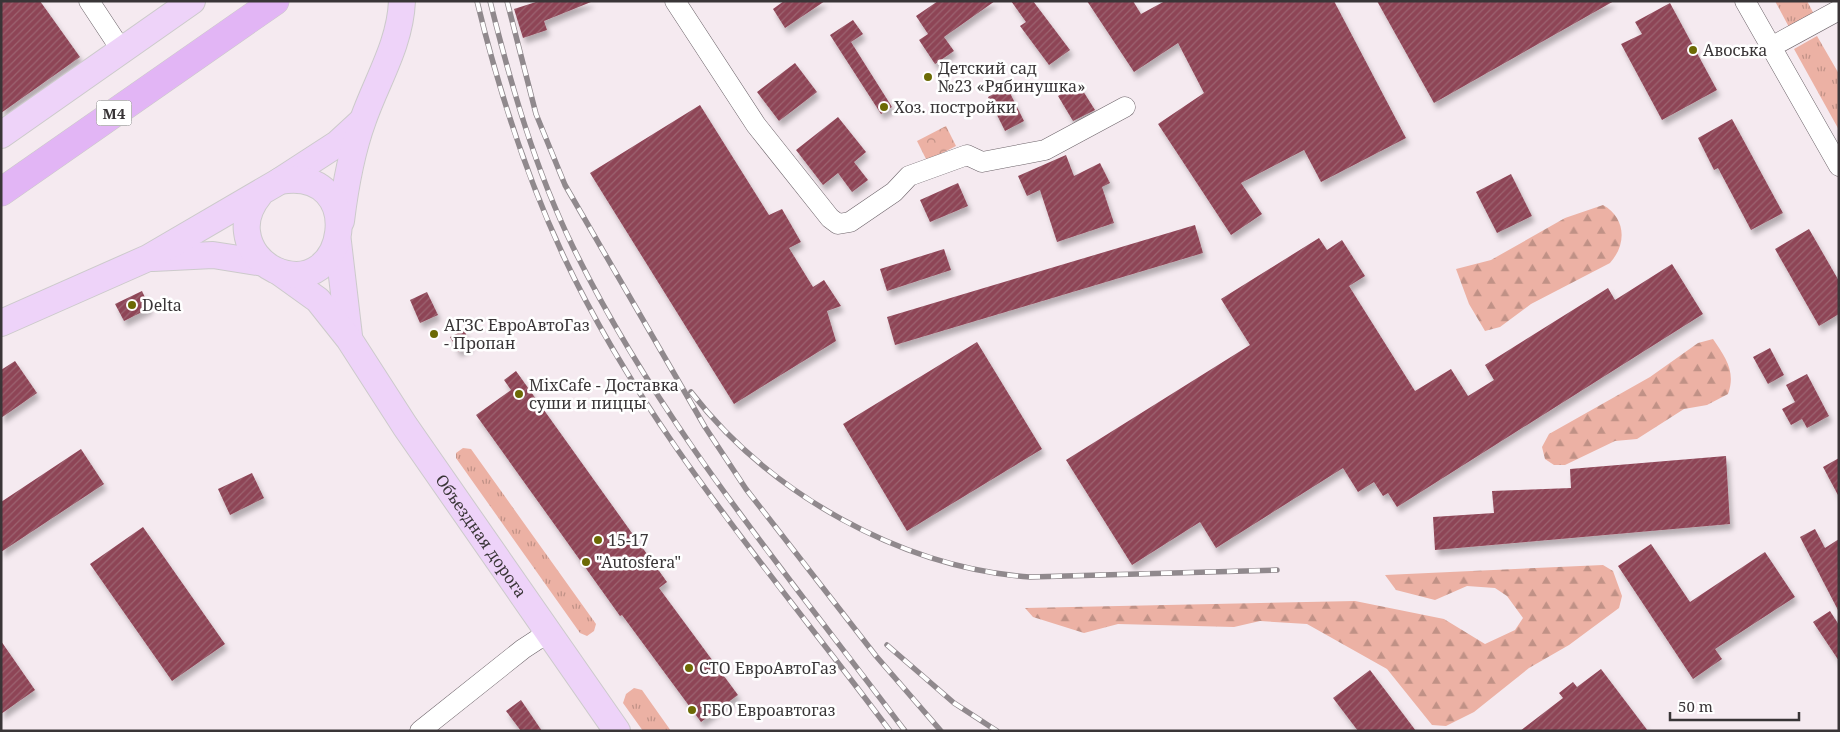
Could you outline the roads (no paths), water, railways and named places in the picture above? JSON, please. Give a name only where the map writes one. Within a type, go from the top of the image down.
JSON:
[{"type":"highway","name":"M4","points":[[1,192],[275,1]]},
{"type":"main road","points":[[1,135],[122,52],[192,1]]},
{"type":"main road","points":[[148,258],[213,255],[301,274],[315,269],[326,261],[339,234],[345,188],[362,121],[396,40],[402,1]]},
{"type":"main road","points":[[1,323],[148,258],[270,188],[337,144],[362,121]]},
{"type":"main road","points":[[272,268],[250,245],[247,229],[251,206],[270,188],[299,180],[317,186],[325,192],[336,207],[349,339]]},
{"type":"main road","name":"Объездная дорога","points":[[272,268],[318,300],[349,339],[405,426],[617,731]]},
{"type":"street","points":[[89,1],[122,52]]},
{"type":"street","points":[[675,1],[756,125],[830,218],[838,224],[850,222],[894,192],[909,176],[967,155],[982,162],[1045,150],[1125,107]]},
{"type":"street","points":[[1745,1],[1839,166]]},
{"type":"street","points":[[1771,47],[1839,10]]},
{"type":"street","points":[[420,731],[523,649],[549,632]]},
{"type":"railway","points":[[477,1],[503,98],[536,193],[563,255],[596,319],[633,382],[672,442],[714,501],[890,731]]},
{"type":"railway","points":[[490,1],[515,95],[547,187],[573,247],[607,312],[645,375],[727,497],[905,731]]},
{"type":"railway","points":[[507,1],[536,114],[565,185],[705,427],[746,489],[876,656],[941,731]]},
{"type":"railway","points":[[691,392],[723,429],[759,463],[799,493],[842,519],[887,541],[934,559],[982,571],[1030,577],[1277,570]]},
{"type":"railway","points":[[887,645],[954,703],[997,731]]},
{"type":"place","name":"Авоська","points":[[1693,50]]},
{"type":"place","name":"Детский сад №23 «Рябинушка»","points":[[928,77]]},
{"type":"place","name":"Хоз. постройки","points":[[884,107]]},
{"type":"place","name":"Delta","points":[[132,305]]},
{"type":"place","name":"АГЗС ЕвроАвтоГаз - Пропан","points":[[434,334]]},
{"type":"place","name":"MixCafe - Доставка суши и пиццы","points":[[519,394]]},
{"type":"place","name":"15-17","points":[[598,540]]},
{"type":"place","name":"\"Autosfera\"","points":[[586,562]]},
{"type":"place","name":"СТО ЕвроАвтоГаз","points":[[689,668]]},
{"type":"place","name":"ГБО Евроавтогаз","points":[[692,710]]}]
